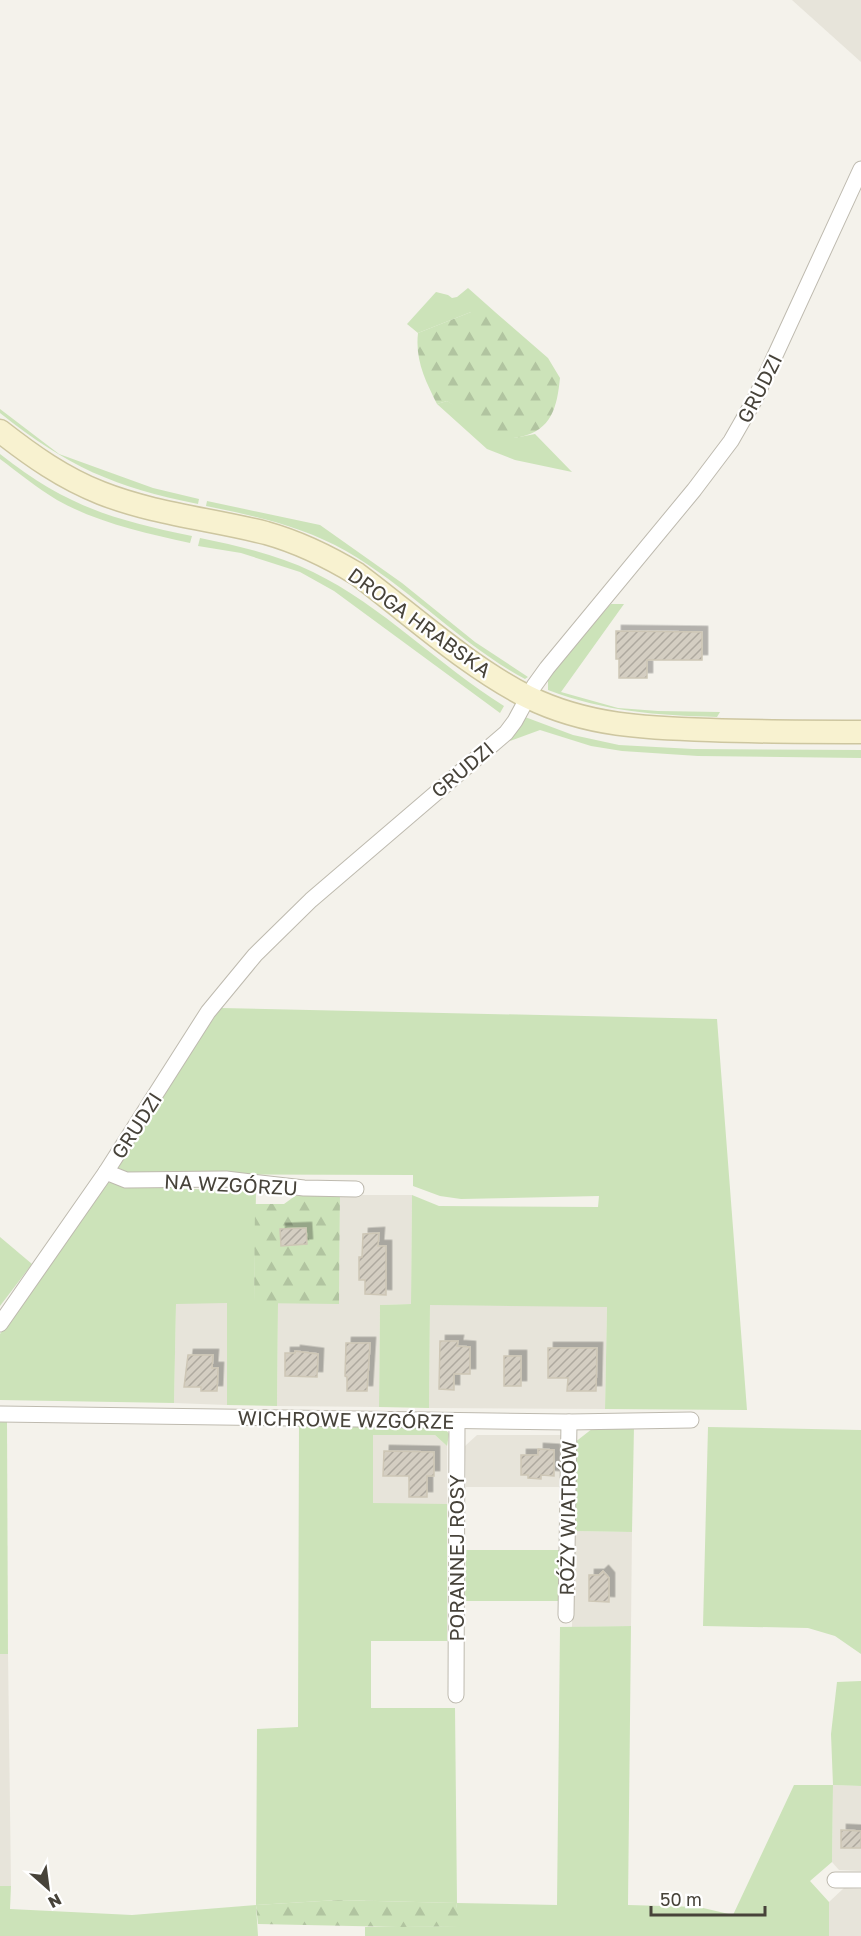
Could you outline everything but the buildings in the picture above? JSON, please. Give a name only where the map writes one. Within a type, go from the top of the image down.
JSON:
[{"type":"street","name":"GRUDZI","points":[[0,1324],[106,1172],[208,1012],[255,955],[311,900],[506,733],[547,668],[694,490],[731,441],[755,399],[861,169]]},
{"type":"street","name":"DROGA HRABSKA","points":[[0,430],[56,471],[102,493],[148,507],[267,534],[339,563],[494,677],[528,697],[574,715],[625,726],[736,731],[861,732]]},
{"type":"street","name":"NA WZGÓRZU","points":[[106,1172],[126,1179],[226,1179],[304,1188],[356,1189]]},
{"type":"street","name":"WICHROWE WZGÓRZE","points":[[0,1414],[569,1422],[691,1420]]},
{"type":"street","name":"PORANNEJ ROSY","points":[[456,1695],[457,1420]]},
{"type":"street","name":"RÓŻY WIATRÓW","points":[[566,1615],[569,1422]]},
{"type":"street","points":[[835,1880],[861,1880]]},
{"type":"shaded area","points":[[792,0],[861,0],[861,62]]},
{"type":"shaded area","points":[[340,1195],[412,1195],[411,1304],[380,1305],[379,1407],[277,1406],[278,1303],[339,1303]]},
{"type":"shaded area","points":[[176,1303],[227,1303],[227,1405],[174,1403]]},
{"type":"shaded area","points":[[430,1305],[607,1306],[605,1409],[429,1408]]},
{"type":"shaded area","points":[[373,1434],[435,1435],[447,1446],[447,1504],[373,1504]]},
{"type":"shaded area","points":[[477,1435],[563,1435],[563,1487],[466,1487],[465,1446]]},
{"type":"shaded area","points":[[573,1531],[632,1532],[631,1626],[572,1627]]},
{"type":"shaded area","points":[[0,1654],[8,1654],[11,1886],[0,1886]]},
{"type":"shaded area","points":[[833,1785],[861,1786],[861,1871],[839,1870],[832,1862]]},
{"type":"shaded area","points":[[844,1888],[861,1889],[861,1936],[829,1936],[829,1902]]},
{"type":"green space","points":[[468,288],[495,312],[471,312],[418,333],[407,324],[436,292],[452,298],[457,297]]},
{"type":"green space","points":[[471,312],[495,312],[548,358],[560,378],[551,416],[546,423],[531,434],[513,438],[496,435],[447,401],[437,404],[420,361],[418,333]]},
{"type":"green space","points":[[447,401],[514,438],[535,434],[572,472],[515,460],[487,449],[437,404]]},
{"type":"green space","points":[[0,409],[59,454],[153,488],[199,499],[198,504],[116,482],[70,461],[48,448],[25,432],[0,413]]},
{"type":"green space","points":[[0,454],[23,472],[68,498],[138,524],[192,536],[190,543],[122,526],[73,508],[28,480],[0,459]]},
{"type":"green space","points":[[207,501],[320,525],[402,583],[475,642],[528,677],[525,679],[501,665],[392,582],[346,551],[295,528],[206,506]]},
{"type":"green space","points":[[200,538],[272,556],[313,572],[339,586],[504,706],[500,713],[334,591],[300,572],[241,553],[198,546]]},
{"type":"green space","points":[[611,604],[624,604],[561,692],[618,708],[720,712],[717,717],[611,708],[548,690],[548,680],[562,658]]},
{"type":"green space","points":[[525,717],[573,735],[619,745],[693,749],[861,750],[861,758],[698,756],[622,751],[591,746],[540,730],[510,741]]},
{"type":"green space","points":[[221,1008],[717,1019],[747,1410],[605,1409],[607,1307],[430,1305],[429,1408],[379,1407],[380,1305],[411,1304],[412,1195],[439,1206],[598,1207],[599,1196],[461,1199],[440,1196],[413,1186],[413,1175],[127,1174],[115,1169],[168,1082]]},
{"type":"green space","points":[[106,1182],[134,1186],[256,1192],[254,1303],[278,1303],[277,1406],[227,1405],[227,1303],[176,1304],[174,1403],[0,1400],[0,1334]]},
{"type":"green space","points":[[340,1195],[339,1304],[254,1303],[255,1204],[284,1204],[295,1196]]},
{"type":"green space","points":[[0,1237],[32,1264],[0,1306]]},
{"type":"green space","points":[[0,1421],[7,1421],[8,1654],[0,1654]]},
{"type":"green space","points":[[299,1422],[443,1425],[449,1434],[447,1446],[435,1435],[373,1435],[373,1503],[447,1504],[447,1641],[371,1641],[371,1708],[455,1708],[457,1903],[557,1905],[560,1627],[631,1626],[628,1905],[699,1907],[733,1915],[794,1785],[833,1785],[832,1862],[810,1881],[829,1902],[829,1936],[365,1936],[365,1927],[459,1926],[456,1903],[338,1900],[256,1905],[257,1729],[298,1727]]},
{"type":"green space","points":[[597,1425],[634,1426],[632,1532],[573,1531],[574,1443]]},
{"type":"green space","points":[[708,1427],[861,1430],[861,1654],[835,1636],[808,1628],[703,1626]]},
{"type":"green space","points":[[466,1550],[562,1550],[561,1601],[465,1601]]},
{"type":"green space","points":[[861,1681],[861,1786],[833,1785],[831,1734],[837,1682]]},
{"type":"green space","points":[[0,1886],[11,1886],[10,1909],[132,1915],[256,1905],[258,1936],[0,1936]]},
{"type":"green space","points":[[338,1900],[456,1903],[460,1926],[258,1924],[256,1905]]}]
